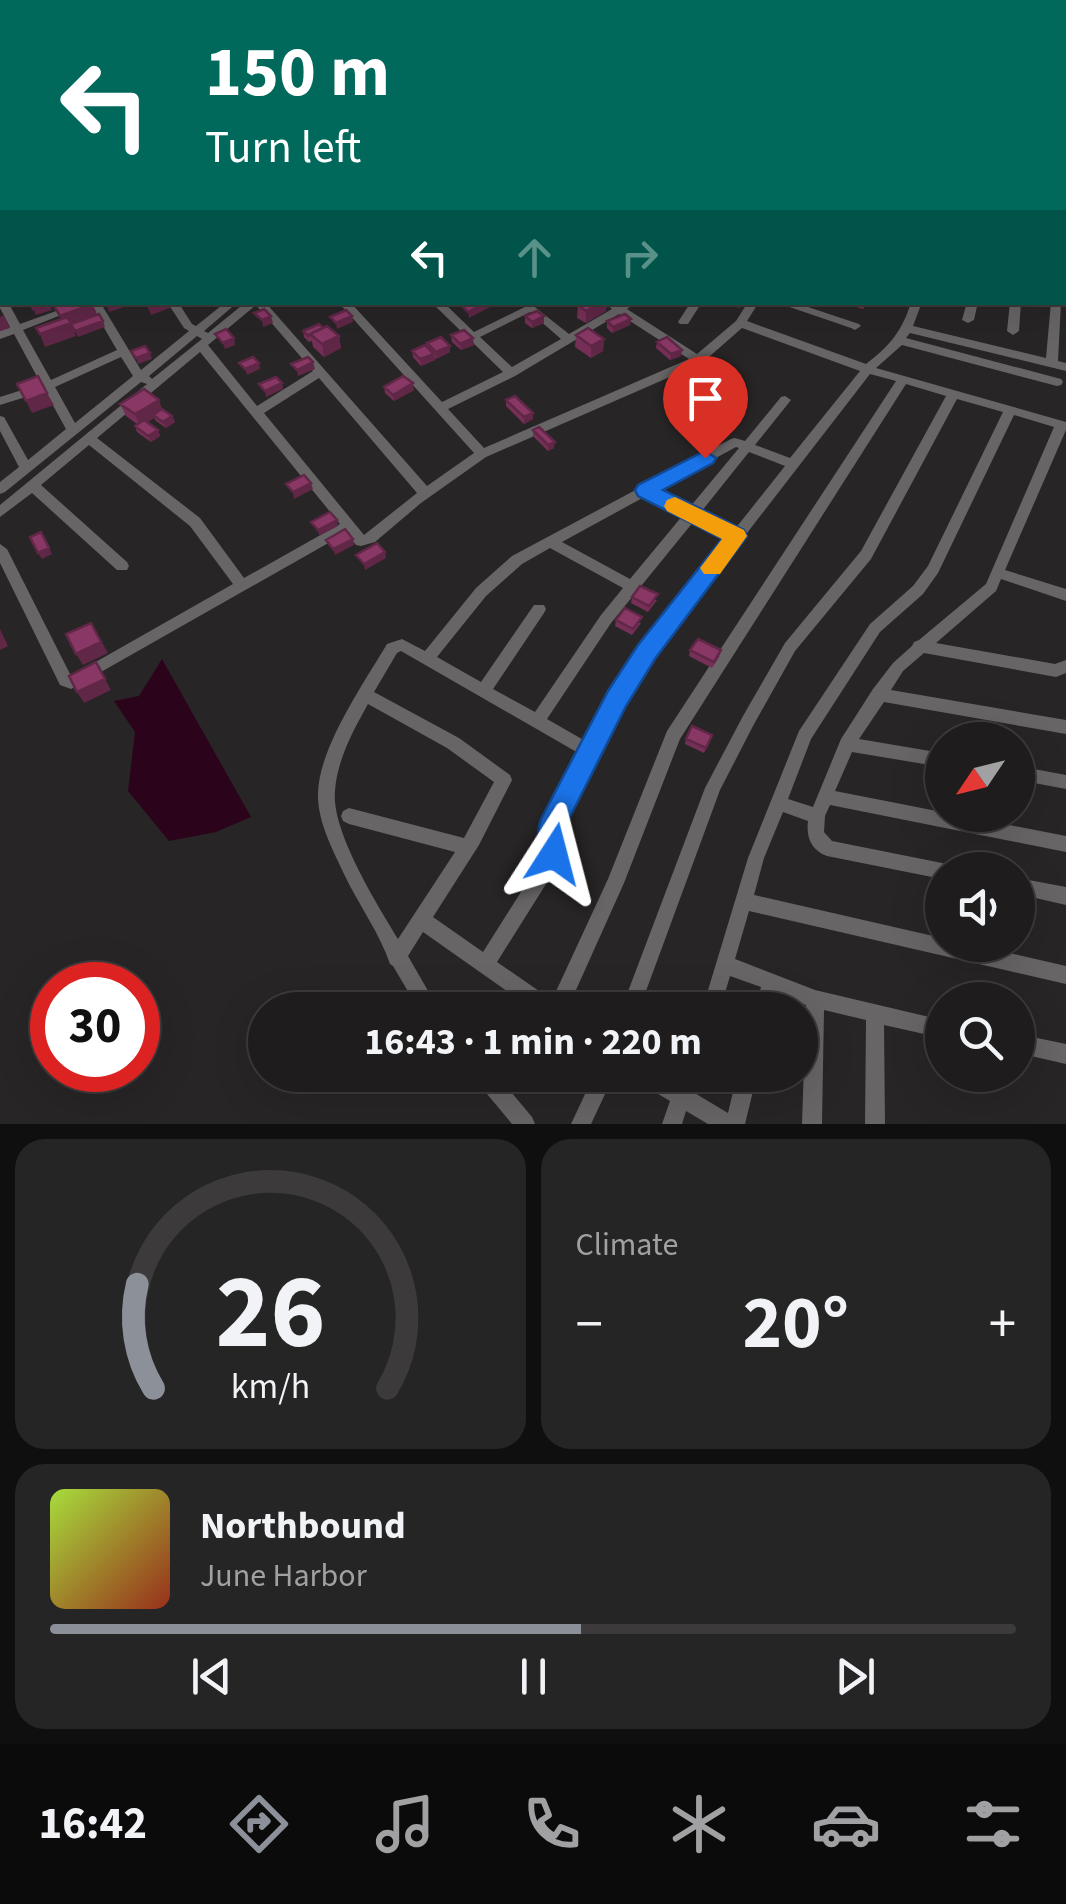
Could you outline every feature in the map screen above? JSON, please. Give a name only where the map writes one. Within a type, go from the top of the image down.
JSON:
[{"type":"street","points":[[4,305],[72,429]]},
{"type":"street","points":[[0,335],[83,305]]},
{"type":"street","points":[[93,305],[148,380]]},
{"type":"street","points":[[175,305],[347,526],[357,538],[365,540],[482,454],[698,360],[740,323],[752,305]]},
{"type":"street","points":[[0,512],[89,439],[148,380],[203,337],[230,305]]},
{"type":"street","points":[[0,489],[72,429],[251,305]]},
{"type":"street","points":[[259,305],[425,493]]},
{"type":"street","points":[[346,305],[482,454]]},
{"type":"street","points":[[439,305],[511,373]]},
{"type":"street","points":[[684,322],[696,305]]},
{"type":"street","points":[[789,305],[854,326]]},
{"type":"street","points":[[486,964],[552,859],[551,826],[647,652],[864,368],[902,341],[917,305]]},
{"type":"street","points":[[968,320],[971,305]]},
{"type":"street","points":[[1014,331],[1016,305]]},
{"type":"street","points":[[1052,362],[1060,338],[1056,305]]},
{"type":"street","points":[[472,337],[520,306],[531,307],[569,340]]},
{"type":"street","points":[[440,408],[569,340],[614,306],[698,360]]},
{"type":"street","points":[[740,323],[952,396],[1064,426],[999,573],[981,600],[919,646],[878,694],[847,744],[817,816],[815,835],[827,848],[925,868]]},
{"type":"street","points":[[910,329],[1066,366]]},
{"type":"street","points":[[902,341],[1057,382]]},
{"type":"street","points":[[0,401],[47,386],[125,351]]},
{"type":"street","points":[[256,413],[320,372]]},
{"type":"street","points":[[562,992],[615,883],[674,736],[904,380]]},
{"type":"street","points":[[637,992],[713,788],[748,721],[790,647],[866,554],[952,396]]},
{"type":"street","points":[[538,722],[579,657],[632,587],[784,400]]},
{"type":"street","points":[[717,992],[742,901],[805,736],[874,628],[918,590],[933,569],[1009,412]]},
{"type":"street","points":[[0,420],[26,467]]},
{"type":"street","points":[[89,439],[195,522],[242,585]]},
{"type":"street","points":[[427,659],[498,574],[645,490],[736,442],[792,464]]},
{"type":"street","points":[[32,486],[122,566]]},
{"type":"street","points":[[645,490],[736,536]]},
{"type":"street","points":[[0,549],[67,683],[347,526]]},
{"type":"street","points":[[550,542],[632,587]]},
{"type":"street","points":[[999,573],[1066,594]]},
{"type":"street","points":[[484,690],[540,609]]},
{"type":"street","points":[[418,992],[396,958],[327,815],[330,772],[365,695],[395,645],[590,751]]},
{"type":"street","points":[[919,646],[1056,670],[1066,668]]},
{"type":"street","points":[[878,694],[1066,727]]},
{"type":"street","points":[[365,695],[442,736],[503,776],[468,847],[396,958]]},
{"type":"street","points":[[847,744],[925,757]]},
{"type":"street","points":[[1035,776],[1066,782]]},
{"type":"street","points":[[825,796],[1066,844]]},
{"type":"street","points":[[778,803],[817,816]]},
{"type":"street","points":[[350,816],[468,847]]},
{"type":"street","points":[[1035,890],[1066,896]]},
{"type":"street","points":[[742,901],[1066,975]]},
{"type":"street","points":[[420,919],[527,992]]},
{"type":"street","points":[[726,966],[794,992]]},
{"type":"street","points":[[769,992],[771,984]]},
{"type":"street","points":[[818,1000],[925,1026]]},
{"type":"street","points":[[874,1124],[876,1016]]},
{"type":"street","points":[[1035,1048],[1066,1054]]},
{"type":"street","points":[[498,1092],[525,1124]]},
{"type":"street","points":[[581,1124],[596,1092]]},
{"type":"street","points":[[669,1092],[727,1124]]},
{"type":"street","points":[[672,1124],[684,1092]]},
{"type":"street","points":[[734,1124],[742,1092]]},
{"type":"street","points":[[812,1124],[813,1092]]},
{"type":"shaded area","points":[[162,659],[251,817],[216,832],[169,841],[128,791],[135,732],[114,701],[139,696]]},
{"type":"building","points":[[54,305],[90,305],[60,316]]},
{"type":"building","points":[[467,305],[481,305],[468,312],[463,307]]},
{"type":"building","points":[[264,309],[271,316],[262,320],[254,313]]},
{"type":"building","points":[[346,310],[352,316],[336,323],[330,317]]},
{"type":"building","points":[[537,311],[544,316],[532,322],[525,316]]},
{"type":"building","points":[[99,314],[103,321],[75,331],[71,324]]},
{"type":"building","points":[[625,314],[631,319],[613,327],[607,321]]},
{"type":"building","points":[[67,317],[71,323],[40,334],[36,328]]},
{"type":"building","points":[[319,324],[323,328],[308,336],[303,331]]},
{"type":"building","points":[[327,326],[339,336],[322,344],[310,334]]},
{"type":"building","points":[[588,328],[604,339],[591,346],[576,335]]},
{"type":"building","points":[[226,329],[234,338],[223,343],[215,334]]},
{"type":"building","points":[[464,330],[473,338],[460,344],[451,335]]},
{"type":"building","points":[[441,337],[450,346],[436,352],[427,343]]},
{"type":"building","points":[[667,337],[682,350],[671,354],[657,342]]},
{"type":"building","points":[[425,345],[434,354],[420,359],[412,351]]},
{"type":"building","points":[[145,346],[150,353],[136,358],[131,351]]},
{"type":"building","points":[[253,357],[259,363],[245,369],[239,363]]},
{"type":"building","points":[[308,357],[313,362],[297,370],[291,364]]},
{"type":"building","points":[[697,365],[712,378],[693,387],[677,374]]},
{"type":"building","points":[[38,376],[47,393],[26,401],[17,384]]},
{"type":"building","points":[[403,376],[413,383],[393,395],[384,387]]},
{"type":"building","points":[[276,377],[282,383],[265,391],[259,384]]},
{"type":"building","points":[[144,389],[159,400],[135,414],[120,404]]},
{"type":"building","points":[[515,396],[533,413],[524,417],[506,400]]},
{"type":"building","points":[[162,409],[172,416],[163,422],[153,415]]},
{"type":"building","points":[[144,420],[158,430],[148,436],[135,426]]},
{"type":"building","points":[[539,427],[555,442],[548,445],[533,430]]},
{"type":"building","points":[[304,475],[311,483],[293,492],[286,484]]},
{"type":"building","points":[[330,512],[337,520],[318,530],[311,522]]},
{"type":"building","points":[[345,529],[353,539],[333,549],[326,540]]},
{"type":"building","points":[[41,532],[49,548],[38,553],[30,537]]},
{"type":"building","points":[[377,543],[385,552],[364,564],[356,555]]},
{"type":"building","points":[[640,586],[658,594],[649,606],[632,597]]},
{"type":"building","points":[[625,608],[642,617],[633,629],[616,620]]},
{"type":"building","points":[[91,623],[101,642],[76,654],[66,634]]},
{"type":"building","points":[[698,639],[721,650],[714,662],[690,650]]},
{"type":"building","points":[[96,662],[105,679],[77,692],[69,676]]},
{"type":"building","points":[[692,726],[712,735],[706,748],[686,739]]},
{"type":"slow traffic","points":[[675,506],[736,536],[712,568]]},
{"type":"route","points":[[554,854],[551,826],[617,699],[647,652],[736,536],[645,490],[705,458]]}]
